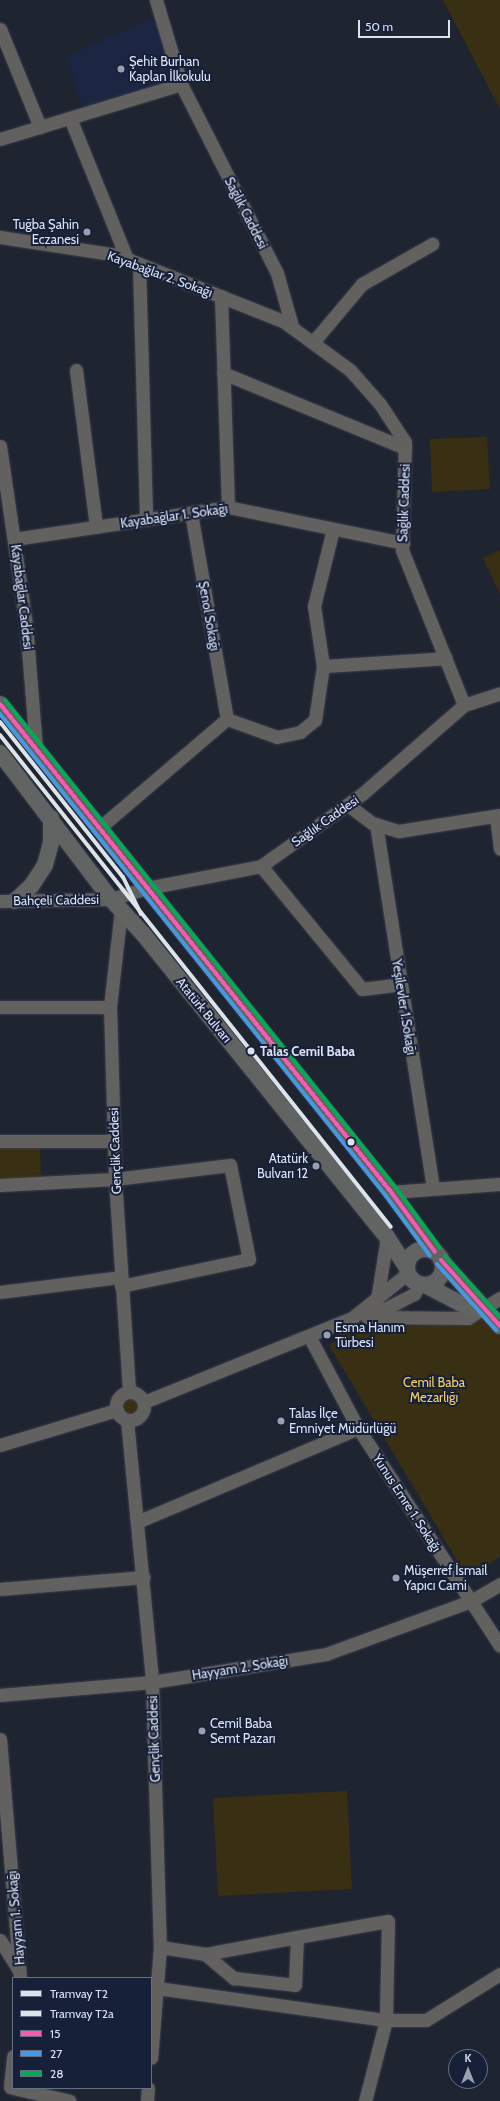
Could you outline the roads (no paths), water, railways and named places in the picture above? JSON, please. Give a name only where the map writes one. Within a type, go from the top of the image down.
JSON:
[{"type":"main road","points":[[0,704],[98,829],[391,1192],[438,1256],[475,1295],[484,1310],[500,1326]]},
{"type":"main road","name":"Atatürk Bulvarı","points":[[0,753],[116,905],[387,1237],[407,1270]]},
{"type":"main road","points":[[7,901],[32,885],[45,865],[51,842],[51,818]]},
{"type":"main road","points":[[438,1256],[416,1251],[407,1270],[422,1284],[469,1308],[484,1310]]},
{"type":"main road","points":[[422,1284],[440,1277],[438,1256]]},
{"type":"street","name":"Sağlık Caddesi","points":[[116,905],[147,888],[261,866],[348,805],[464,705],[403,543],[405,448],[393,422],[365,386],[314,341],[292,326],[277,273],[181,84],[156,0]]},
{"type":"street","points":[[0,29],[40,127]]},
{"type":"street","points":[[0,139],[181,84]]},
{"type":"street","points":[[70,118],[127,259]]},
{"type":"street","name":"Kayabağlar 2. Sokağı","points":[[0,237],[127,259],[292,326]]},
{"type":"street","points":[[314,341],[362,284],[432,244]]},
{"type":"street","points":[[139,264],[146,520]]},
{"type":"street","points":[[220,296],[228,507]]},
{"type":"street","points":[[76,370],[96,527]]},
{"type":"street","points":[[223,373],[405,448]]},
{"type":"street","name":"Kayabağlar Caddesi","points":[[0,446],[14,539],[33,692],[36,749]]},
{"type":"street","name":"Kayabağlar 1. Sokağı","points":[[14,539],[228,507],[403,543]]},
{"type":"street","name":"Şenol Sokağı","points":[[191,513],[227,719]]},
{"type":"street","points":[[98,829],[227,719],[267,737],[300,732],[318,713],[323,666],[314,606],[333,529]]},
{"type":"street","points":[[323,666],[446,658]]},
{"type":"street","points":[[464,705],[500,693]]},
{"type":"street","points":[[348,805],[376,824],[399,831],[498,815],[500,849]]},
{"type":"street","name":"Yeşilevler 1.Sokağı","points":[[376,824],[433,1189]]},
{"type":"street","points":[[261,866],[362,989],[401,984]]},
{"type":"street","name":"Bahçeli Caddesi","points":[[7,901],[116,905]]},
{"type":"street","name":"Gençlik Caddesi","points":[[116,905],[110,1007],[115,1179],[129,1392]]},
{"type":"street","points":[[0,1007],[110,1007]]},
{"type":"street","points":[[0,1141],[114,1141]]},
{"type":"street","points":[[0,1185],[115,1179],[230,1165],[249,1259],[121,1282],[0,1292]]},
{"type":"street","points":[[391,1192],[500,1184]]},
{"type":"street","points":[[377,1300],[387,1237]]},
{"type":"street","points":[[144,1402],[352,1318],[377,1300],[407,1270]]},
{"type":"street","points":[[367,1317],[408,1298],[422,1284]]},
{"type":"street","points":[[352,1318],[468,1318],[484,1310],[500,1298]]},
{"type":"street","name":"Yunus Emre 1. Sokağı","points":[[309,1336],[358,1428],[500,1646]]},
{"type":"street","points":[[129,1392],[138,1394],[144,1402],[141,1416],[127,1420],[116,1410],[117,1400],[129,1392]]},
{"type":"street","points":[[0,1445],[116,1410]]},
{"type":"street","name":"Gençlik Caddesi","points":[[127,1420],[152,1682],[160,1947],[152,2046]]},
{"type":"street","points":[[137,1522],[358,1428]]},
{"type":"street","points":[[0,1588],[143,1577]]},
{"type":"street","name":"Hayyam 2. Sokağı","points":[[0,1695],[152,1682],[326,1654],[471,1601],[500,1584]]},
{"type":"street","name":"Hayyam 1. Sokağı","points":[[0,1739],[20,1976]]},
{"type":"street","points":[[160,1947],[206,1954],[388,1921],[386,2020],[365,2101]]},
{"type":"street","points":[[206,1954],[234,1978],[295,1985],[298,1937]]},
{"type":"street","points":[[0,1940],[20,1976]]},
{"type":"street","points":[[157,1988],[386,2020],[426,2020],[500,1974]]},
{"type":"street","points":[[9,2087],[12,2064]]},
{"type":"street","points":[[18,2089],[70,2101]]},
{"type":"street","points":[[147,2101],[148,2089]]},
{"type":"tram line","name":"T2a","points":[[0,722],[123,877],[141,914]]},
{"type":"tram line","name":"T2","points":[[0,735],[391,1227]]},
{"type":"place","name":"Şehit Burhan Kaplan İlkokulu","points":[[121,69]]},
{"type":"place","name":"Tuğba Şahin Eczanesi","points":[[87,232]]},
{"type":"place","name":"Talas Cemil Baba","points":[[251,1051]]},
{"type":"place","name":"Atatürk Bulvarı 12","points":[[316,1166]]},
{"type":"place","name":"Esma Hanım Türbesi","points":[[327,1335]]},
{"type":"place","name":"Talas İlçe Emniyet Müdürlüğü","points":[[281,1421]]},
{"type":"place","name":"Müşerref İsmail Yapıcı Cami","points":[[396,1578]]},
{"type":"place","name":"Cemil Baba Semt Pazarı","points":[[202,1731]]},
{"type":"park label","name":"Cemil Baba Mezarlığı","points":[[434,1390]]}]
